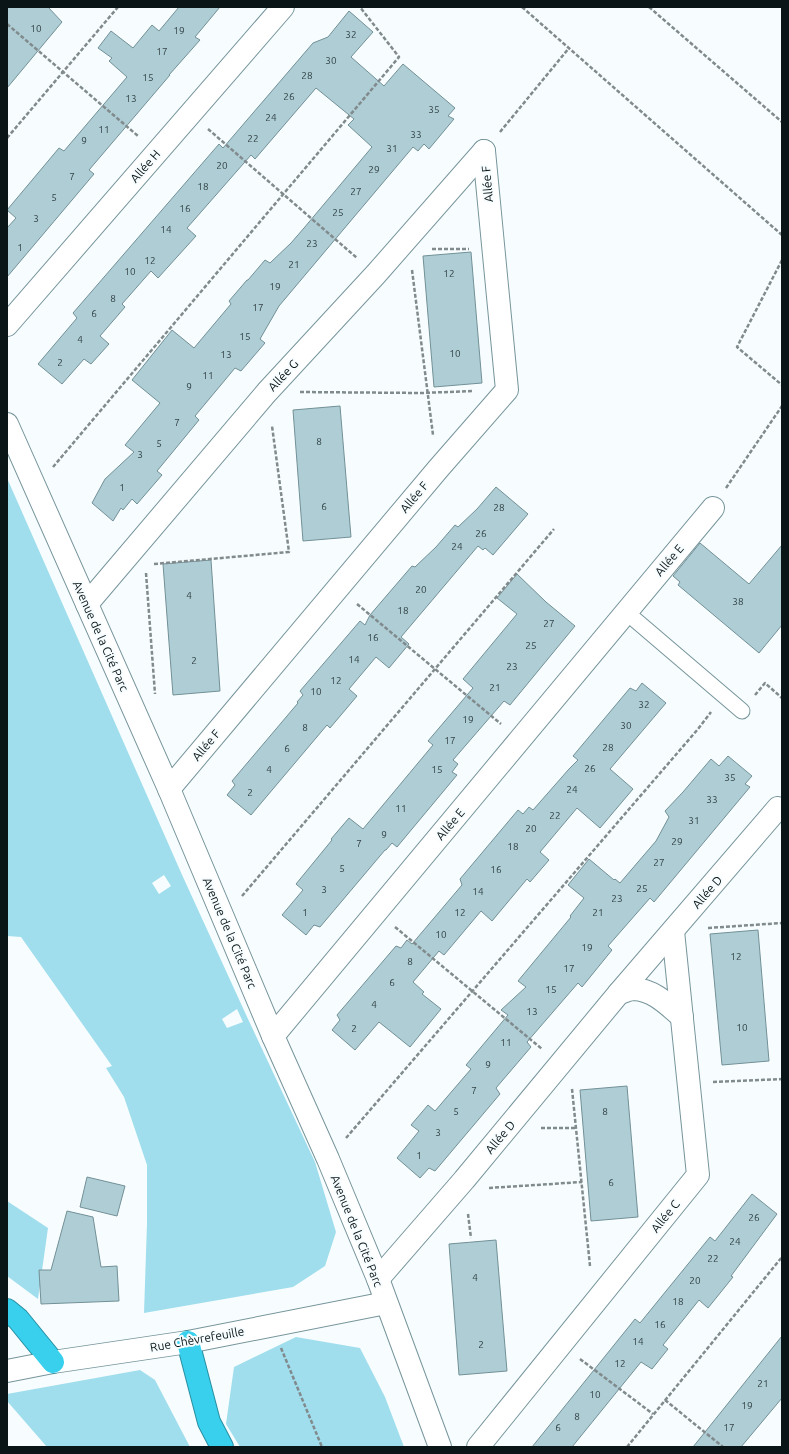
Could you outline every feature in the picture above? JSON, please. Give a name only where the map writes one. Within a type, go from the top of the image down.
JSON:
[{"type":"highway","points":[[7,1310],[18,1319],[53,1362]]},
{"type":"highway","points":[[188,1342],[209,1422],[222,1447]]},
{"type":"street","name":"Allée H","points":[[7,325],[283,7]]},
{"type":"street","name":"Allée F","points":[[169,789],[438,469],[507,390],[484,151]]},
{"type":"street","name":"Allée G","points":[[87,604],[267,392],[376,274],[484,151]]},
{"type":"street","name":"Avenue de la Cité Parc","points":[[7,424],[169,789],[273,1036],[328,1159],[378,1279],[410,1362],[440,1447]]},
{"type":"street","name":"Allée E","points":[[273,1036],[713,508]]},
{"type":"street","name":"Allée D","points":[[378,1279],[464,1180],[564,1058],[778,808]]},
{"type":"street","name":"Allée C","points":[[478,1447],[698,1175],[673,931]]},
{"type":"street","points":[[619,993],[633,989],[646,992],[663,1000],[682,1017]]},
{"type":"street","name":"Rue Chèvrefeuille","points":[[7,1372],[53,1362],[188,1342],[386,1303]]},
{"type":"lane","points":[[626,612],[742,711]]},
{"type":"path","points":[[7,138],[118,7]]},
{"type":"path","points":[[51,469],[399,57],[360,7]]},
{"type":"path","points":[[522,7],[782,235]]},
{"type":"path","points":[[649,7],[782,122]]},
{"type":"path","points":[[7,24],[157,152]]},
{"type":"path","points":[[484,151],[569,48]]},
{"type":"path","points":[[190,114],[376,274]]},
{"type":"path","points":[[425,249],[493,249]]},
{"type":"path","points":[[782,260],[737,347],[782,385]]},
{"type":"path","points":[[412,264],[438,469]]},
{"type":"path","points":[[153,564],[289,552],[267,392],[428,393],[507,390]]},
{"type":"path","points":[[713,508],[782,406]]},
{"type":"path","points":[[223,918],[554,530]]},
{"type":"path","points":[[146,573],[156,698]]},
{"type":"path","points":[[338,588],[520,740]]},
{"type":"path","points":[[742,711],[765,683],[782,698]]},
{"type":"path","points":[[328,1159],[698,729],[723,695]]},
{"type":"path","points":[[377,912],[472,991],[564,1058],[582,1182],[590,1266]]},
{"type":"path","points":[[673,931],[782,923]]},
{"type":"path","points":[[688,1084],[782,1079]]},
{"type":"path","points":[[488,1188],[582,1182]]},
{"type":"path","points":[[627,1447],[782,1257]]},
{"type":"path","points":[[272,1325],[322,1447]]},
{"type":"path","points":[[561,1345],[653,1414]]},
{"type":"path","points":[[665,1400],[723,1447]]},
{"type":"shaded area","points":[[7,478],[183,877],[315,1162],[336,1232],[325,1266],[293,1287],[144,1313],[147,1165],[124,1097],[106,1068],[112,1066],[21,937],[7,936]],"holes":[[[164,875],[171,886],[159,894],[152,883]],[[237,1009],[243,1022],[227,1028],[222,1019]]]},
{"type":"shaded area","points":[[7,1201],[48,1228],[38,1299],[7,1276]]},
{"type":"shaded area","points":[[296,1337],[360,1348],[385,1397],[404,1447],[240,1447],[226,1424],[234,1367]]},
{"type":"shaded area","points":[[140,1370],[155,1380],[190,1447],[47,1447],[7,1401],[7,1394]]},
{"type":"building","points":[[7,7],[48,7],[62,22],[7,88]]},
{"type":"building","points":[[179,7],[220,7],[195,37],[200,40],[89,170],[94,174],[7,277],[7,228],[16,218],[7,210],[59,148],[64,151],[127,77],[109,61],[112,58],[98,48],[111,31],[133,48],[152,25],[159,31]]},
{"type":"building","points":[[349,11],[373,32],[351,57],[384,86],[403,64],[455,108],[448,116],[454,119],[429,149],[424,144],[418,151],[413,147],[279,306],[260,339],[265,343],[241,371],[235,368],[195,416],[199,420],[157,471],[162,475],[137,504],[132,499],[123,510],[121,508],[113,521],[92,503],[105,479],[134,452],[125,445],[160,403],[132,380],[172,330],[194,348],[231,304],[229,301],[265,260],[270,263],[304,228],[372,147],[348,125],[354,119],[316,88],[255,159],[251,155],[187,228],[196,236],[158,278],[151,271],[122,304],[125,307],[100,336],[109,344],[91,364],[84,359],[62,384],[38,364],[77,318],[73,313],[219,144],[223,148],[313,43],[328,37]]},
{"type":"building","points":[[471,252],[482,383],[434,387],[423,256]]},
{"type":"building","points":[[340,406],[351,537],[303,541],[293,410]]},
{"type":"building","points":[[496,487],[528,514],[493,555],[485,548],[483,550],[478,546],[401,637],[409,644],[389,668],[376,657],[349,689],[357,696],[330,728],[327,725],[251,815],[227,795],[235,785],[232,781],[298,703],[297,702],[303,695],[300,691],[360,621],[365,625],[370,615],[412,566],[415,567],[436,547],[455,525],[458,527],[477,509]]},
{"type":"building","points":[[700,543],[749,584],[782,545],[782,625],[759,653],[678,585],[680,582],[673,576]]},
{"type":"building","points":[[211,560],[220,691],[173,695],[163,564]]},
{"type":"building","points":[[517,574],[546,602],[575,626],[510,705],[504,701],[453,760],[458,764],[452,772],[457,775],[397,847],[392,843],[320,927],[314,925],[306,935],[282,915],[303,890],[296,884],[349,818],[363,829],[433,745],[428,741],[473,688],[463,679],[517,614],[497,598]]},
{"type":"building","points":[[642,683],[666,703],[610,769],[633,789],[600,828],[577,808],[540,852],[549,860],[530,882],[527,879],[492,921],[481,911],[444,955],[439,951],[413,982],[424,992],[422,994],[441,1009],[410,1047],[379,1022],[355,1050],[332,1030],[340,1020],[337,1015],[396,946],[401,948],[407,940],[412,944],[462,885],[460,879],[518,810],[523,814],[529,807],[533,810],[578,760],[573,756],[630,688],[636,691]]},
{"type":"building","points":[[728,756],[752,776],[745,784],[750,787],[654,902],[650,898],[608,946],[612,950],[582,987],[578,983],[527,1042],[531,1047],[496,1088],[500,1094],[435,1171],[429,1168],[420,1178],[397,1158],[419,1131],[411,1125],[428,1105],[435,1111],[471,1069],[466,1065],[508,1015],[501,1010],[526,987],[518,981],[571,917],[570,916],[584,898],[568,885],[589,859],[614,880],[615,879],[620,883],[656,841],[669,817],[665,811],[711,759],[719,766]]},
{"type":"building","points":[[758,930],[769,1061],[722,1065],[710,934]]},
{"type":"building","points":[[627,1086],[638,1217],[591,1221],[580,1090]]},
{"type":"building","points":[[87,1177],[125,1186],[117,1216],[80,1207]]},
{"type":"building","points":[[752,1194],[777,1214],[731,1276],[733,1277],[708,1308],[699,1300],[663,1345],[668,1349],[652,1369],[641,1362],[572,1447],[532,1447],[635,1319],[640,1323],[710,1237],[715,1241]]},
{"type":"building","points":[[67,1211],[93,1217],[101,1267],[117,1266],[119,1301],[41,1304],[39,1270],[51,1270]]},
{"type":"building","points":[[496,1240],[507,1371],[459,1375],[449,1244]]},
{"type":"building","points":[[782,1336],[782,1398],[741,1447],[693,1447]]}]
